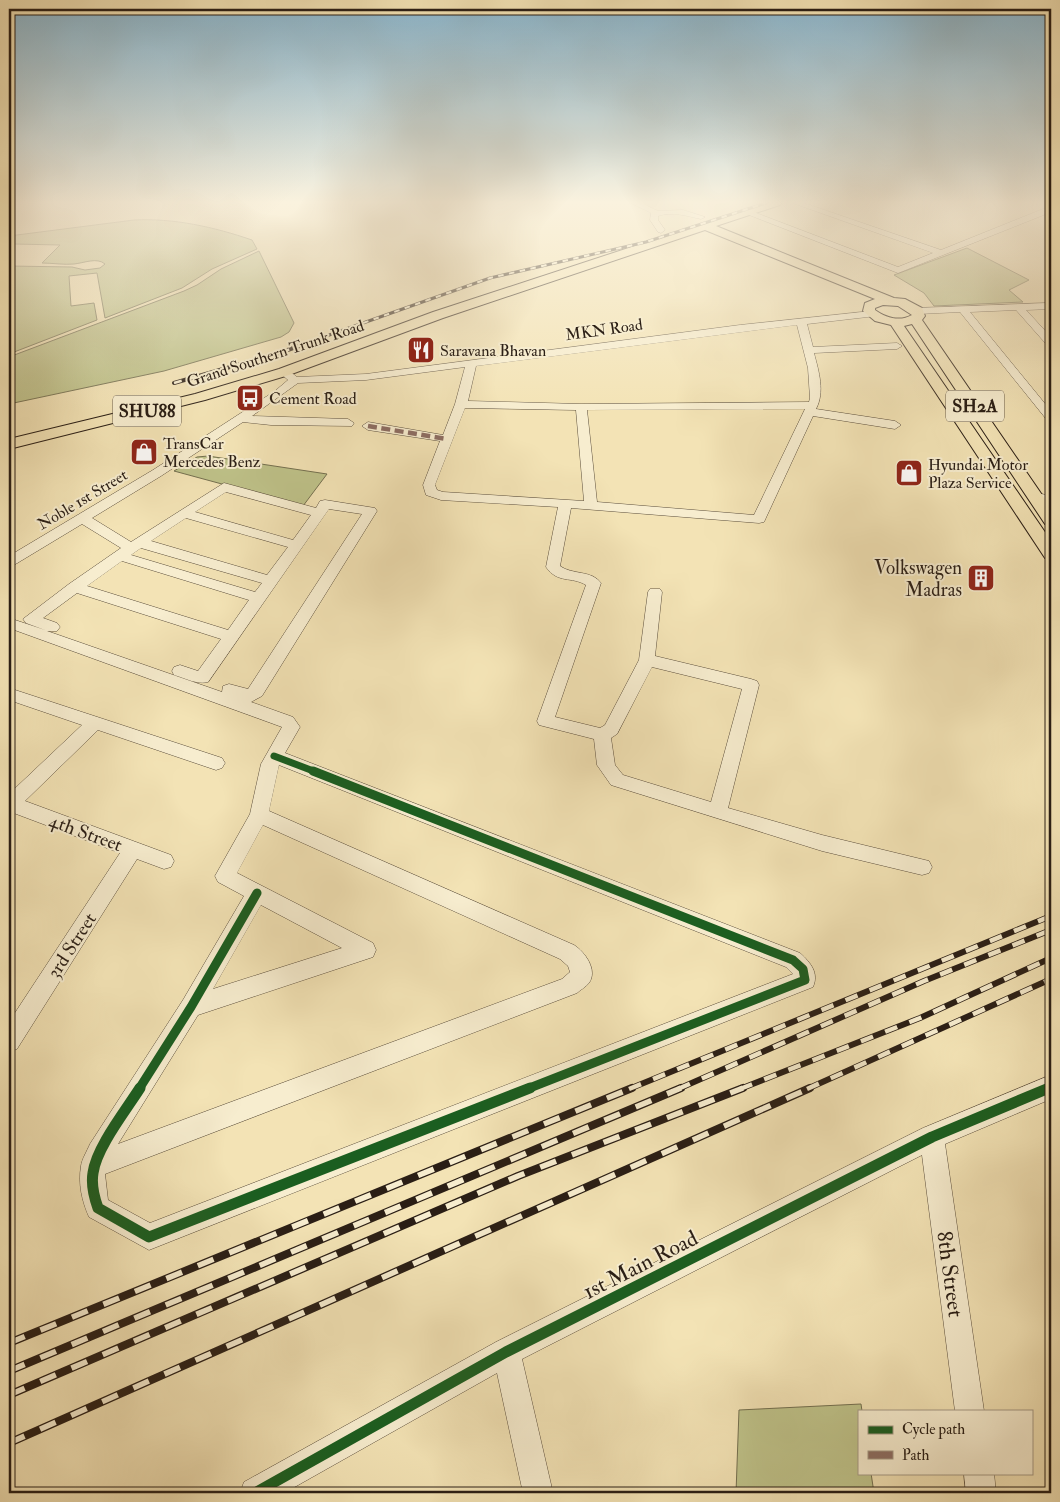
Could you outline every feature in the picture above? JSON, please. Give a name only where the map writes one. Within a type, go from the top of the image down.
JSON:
[{"type":"main road","name":"Grand Southern Trunk Road","points":[[284,372],[547,273]]},
{"type":"main road","name":"Grand Southern Trunk Road","points":[[9,444],[284,372],[438,315],[564,273]]},
{"type":"main road","points":[[825,273],[891,301],[910,305],[917,315],[896,322],[879,318],[867,308],[881,301],[891,301]]},
{"type":"main road","name":"SH2A","points":[[917,315],[1041,497],[1051,520]]},
{"type":"main road","name":"SH2A","points":[[896,322],[1051,554]]},
{"type":"main road","name":"Grand Southern Trunk Road","points":[[9,432],[164,402]]},
{"type":"main road","points":[[1010,493],[1041,497]]},
{"type":"street","points":[[1018,306],[1051,343]]},
{"type":"street","points":[[917,315],[962,309],[1051,306]]},
{"type":"street","name":"MKN Road","points":[[284,372],[366,377],[627,342],[801,322],[867,308]]},
{"type":"street","points":[[962,309],[1051,418]]},
{"type":"street","points":[[471,364],[462,398],[429,485],[431,492],[441,496],[565,505],[591,505],[760,519],[811,409],[816,391],[810,350],[801,322]]},
{"type":"street","points":[[810,350],[897,346]]},
{"type":"street","name":"Noble 1st Street","points":[[9,562],[157,473],[278,393],[284,372]]},
{"type":"street","points":[[462,398],[497,405],[811,409],[895,425]]},
{"type":"street","points":[[581,406],[591,505]]},
{"type":"street","points":[[241,418],[271,421],[348,423]]},
{"type":"street","points":[[368,426],[447,439]]},
{"type":"street","points":[[202,678],[271,581],[296,545],[318,513],[324,504],[370,511],[256,692],[251,696],[206,683],[202,678],[31,618],[74,587],[224,487],[318,513]]},
{"type":"street","points":[[565,505],[553,567],[563,576],[585,578],[594,583],[544,721],[602,735],[611,729],[647,660],[655,592]]},
{"type":"street","points":[[185,513],[296,545]]},
{"type":"street","points":[[82,518],[130,549],[258,598]]},
{"type":"street","points":[[130,549],[271,581]]},
{"type":"street","points":[[74,587],[231,637]]},
{"type":"street","points":[[9,623],[287,721],[291,727],[270,764],[259,816],[225,876],[366,950],[191,1007]]},
{"type":"street","points":[[647,660],[751,685],[718,812]]},
{"type":"street","points":[[9,694],[216,763]]},
{"type":"street","points":[[9,804],[95,723]]},
{"type":"street","points":[[602,735],[607,771],[617,780],[822,843],[922,867]]},
{"type":"street","points":[[257,893],[191,1007],[99,1153],[93,1166],[92,1184],[98,1208],[149,1237],[805,980],[803,969],[793,960],[274,756]]},
{"type":"street","name":"4th Street","points":[[9,804],[164,861]]},
{"type":"street","points":[[93,1166],[569,986],[581,976],[581,968],[575,957],[567,952],[259,816]]},
{"type":"street","name":"3rd Street","points":[[9,1040],[134,850]]},
{"type":"street","name":"1st Main Road","points":[[255,1493],[506,1352],[932,1137],[1051,1087]]},
{"type":"street","name":"8th Street","points":[[932,1137],[970,1410]]},
{"type":"street","points":[[506,1352],[538,1493]]},
{"type":"street","points":[[979,1474],[982,1493]]},
{"type":"green space","points":[[9,273],[96,273],[69,276],[71,306],[94,303],[97,320],[9,354]]},
{"type":"green space","points":[[97,273],[206,273],[182,288],[105,318]]},
{"type":"green space","points":[[215,273],[270,273],[294,323],[289,332],[281,337],[164,371],[9,404],[9,357],[197,285]]},
{"type":"green space","points":[[899,273],[1016,273],[1029,280],[1009,290],[1023,302],[934,306],[924,293],[894,275]]},
{"type":"green space","points":[[208,456],[327,474],[303,506],[174,471],[197,457]]},
{"type":"green space","points":[[861,1404],[862,1410],[858,1410],[858,1474],[871,1474],[874,1493],[736,1493],[739,1410]]},
{"type":"railway","points":[[301,345],[490,278],[511,273]]},
{"type":"railway","points":[[174,383],[305,344]]},
{"type":"railway","points":[[629,1089],[1051,916]]},
{"type":"railway","points":[[678,1089],[924,981],[1051,930]]},
{"type":"railway","points":[[740,1089],[920,1018],[1051,958]]},
{"type":"railway","points":[[807,1089],[1051,979]]},
{"type":"railway","points":[[9,1343],[632,1088]]},
{"type":"railway","points":[[9,1371],[681,1088]]},
{"type":"railway","points":[[9,1395],[518,1176],[743,1088]]},
{"type":"railway","points":[[9,1443],[810,1088]]},
{"type":"marked path","points":[[368,426],[447,439]]},
{"type":"cycle path","points":[[257,893],[191,1007],[96,1160],[92,1180],[98,1208],[149,1237],[805,980],[803,969],[793,960],[274,756]]},
{"type":"cycle path","points":[[255,1493],[506,1352],[932,1137],[1051,1087]]},
{"type":"place","name":"Saravana Bhavan","points":[[421,350]]},
{"type":"place","name":"Cement Road","points":[[250,398]]},
{"type":"place","name":"TransCar Mercedes Benz","points":[[144,452]]},
{"type":"place","name":"Hyundai Motor Plaza Service","points":[[909,473]]},
{"type":"place","name":"Volkswagen Madras","points":[[981,578]]}]
